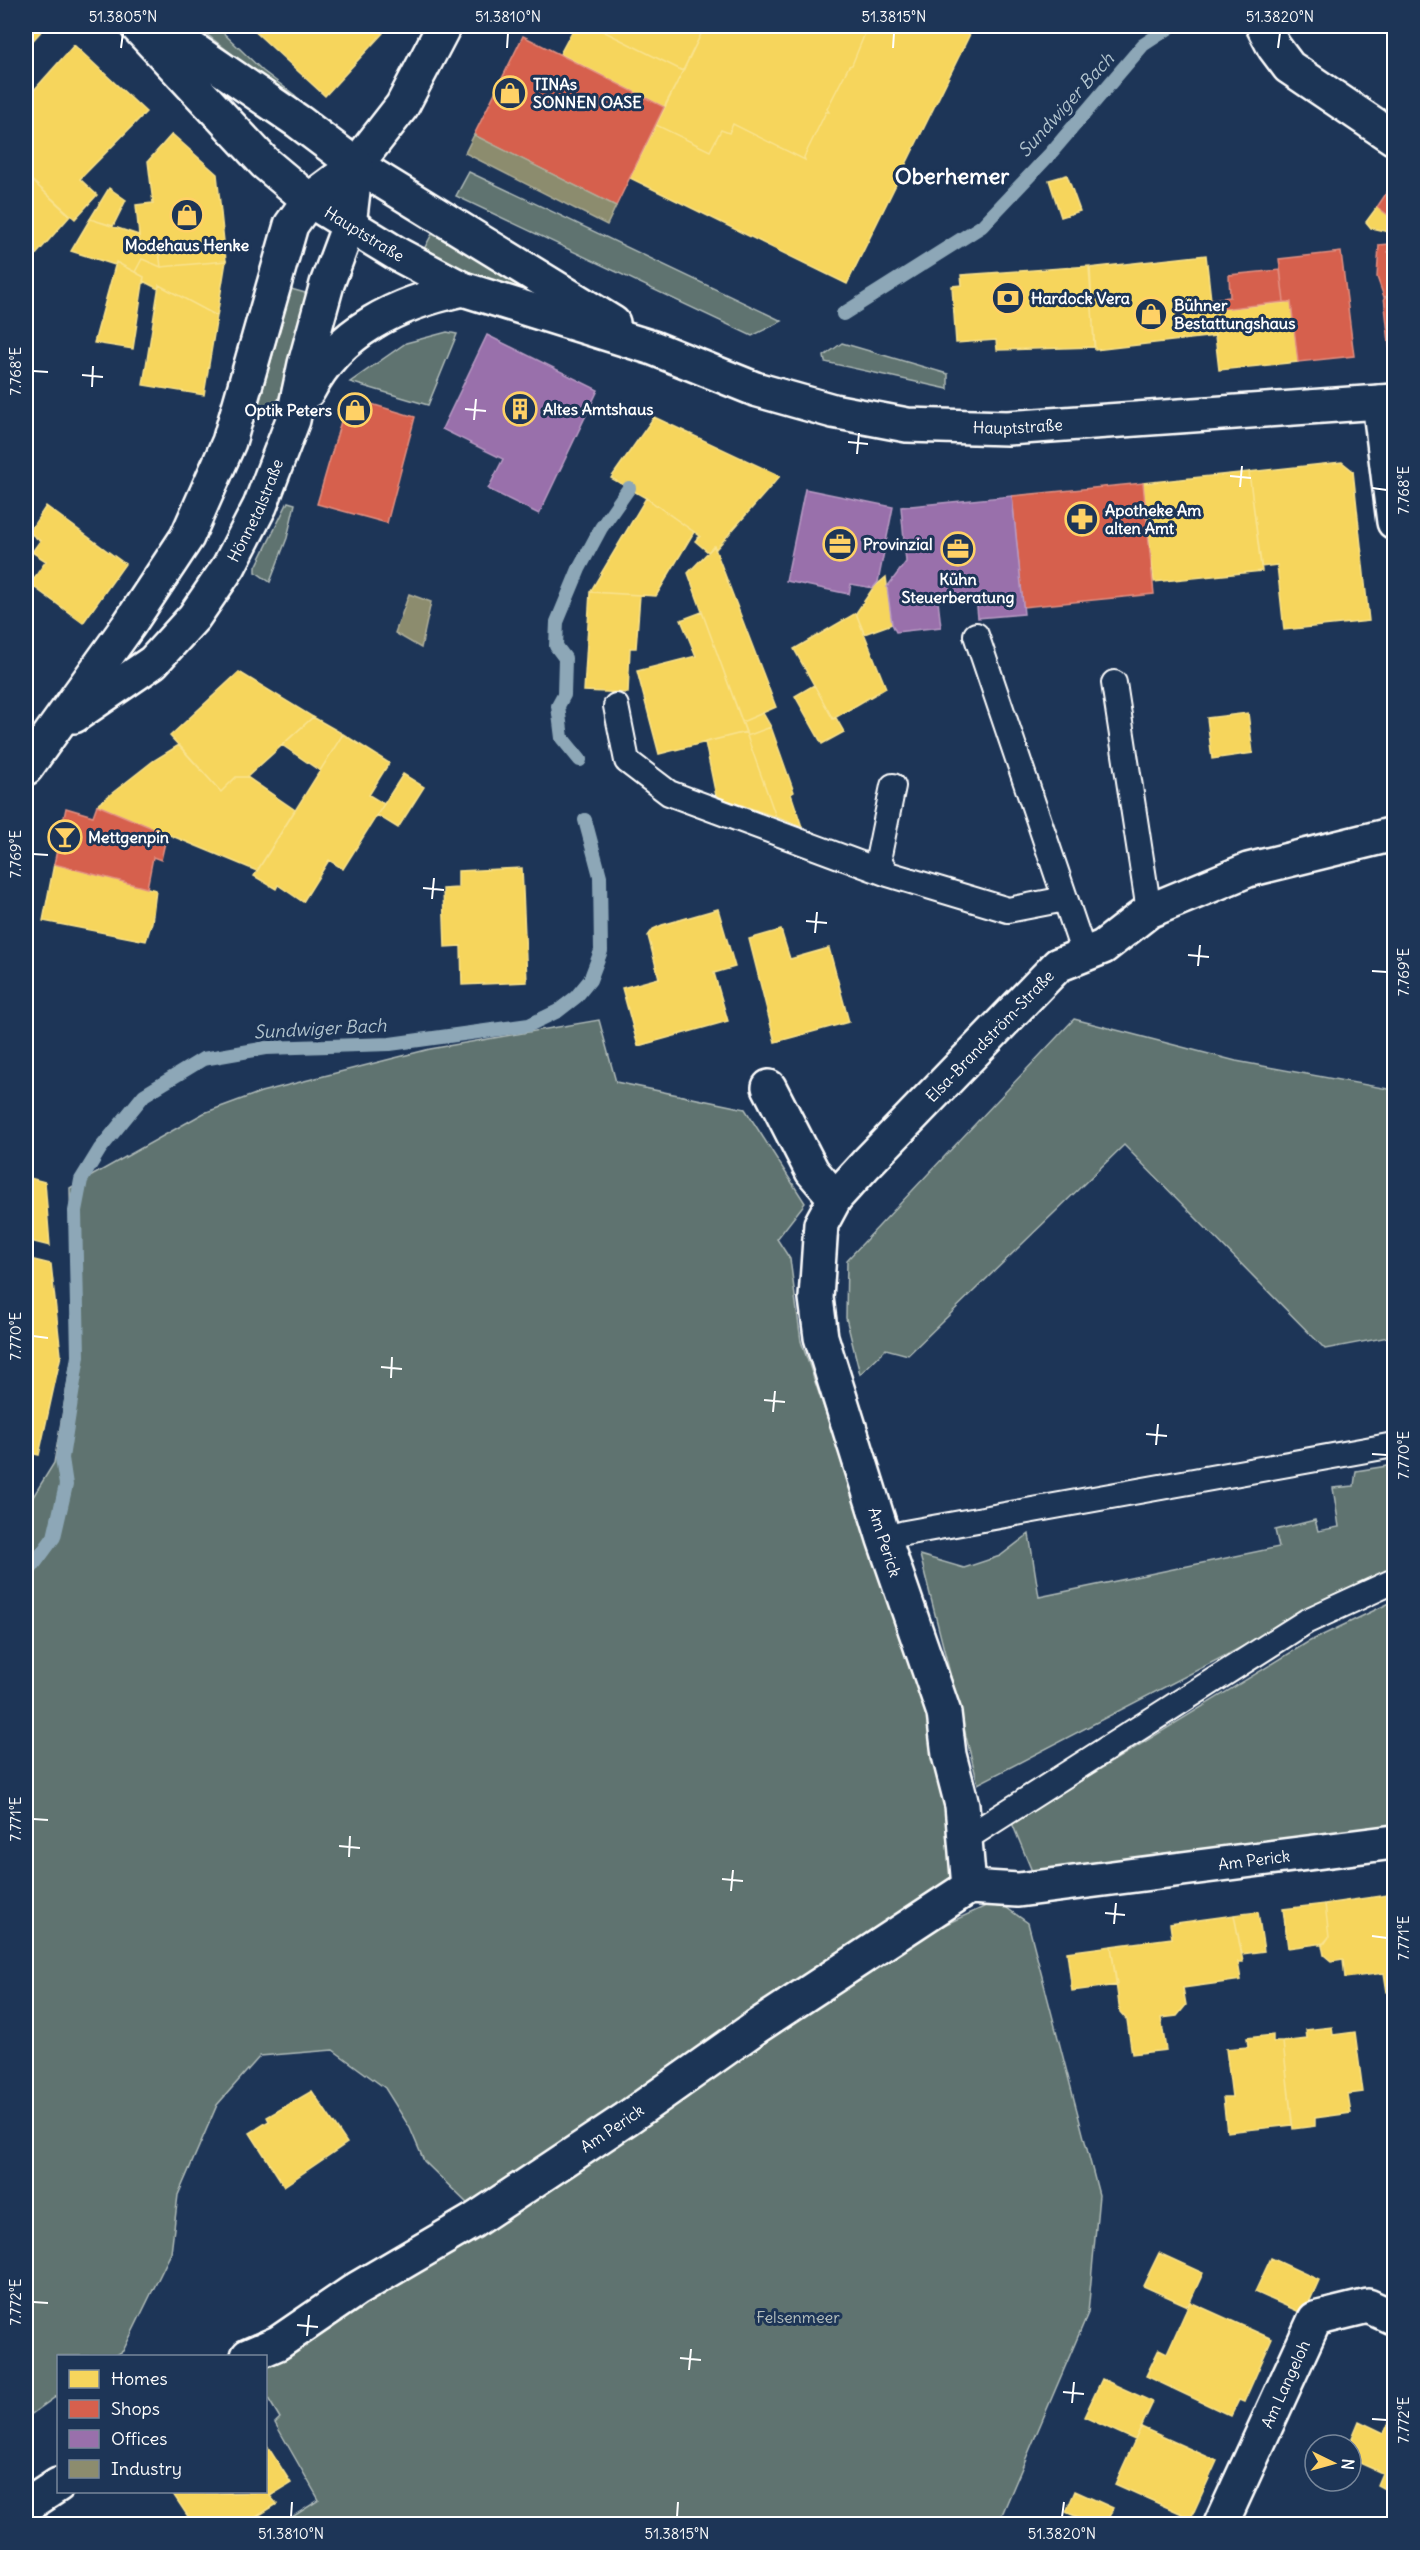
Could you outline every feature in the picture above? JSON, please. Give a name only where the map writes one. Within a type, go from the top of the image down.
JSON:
[{"type":"street","name":"Hauptstraße","points":[[137,26],[257,155],[309,200],[349,225],[463,289],[653,348],[755,389],[833,411],[907,425],[1007,428],[1387,401]]},
{"type":"street","name":"Hauptstraße","points":[[159,26],[299,122],[356,165],[653,348]]},
{"type":"street","name":"Hönnetalstraße","points":[[37,746],[187,537],[230,442],[291,225],[309,200],[356,165],[402,106],[444,26]]},
{"type":"street","points":[[1268,36],[1289,67],[1395,138]]},
{"type":"street","name":"Hönnetalstraße","points":[[37,746],[153,662],[194,617],[230,566],[260,506],[293,420],[305,364],[327,284],[349,225],[356,165]]},
{"type":"street","points":[[293,420],[319,369],[355,333],[390,312],[424,298],[463,289]]},
{"type":"street","points":[[1387,401],[1395,522]]},
{"type":"street","name":"Elsa-Brandström-Straße","points":[[835,1198],[1058,965],[1103,947],[1149,911],[1248,870],[1395,834]]},
{"type":"street","points":[[769,1087],[812,1171],[835,1198]]},
{"type":"street","name":"Am Perick","points":[[835,1198],[821,1224],[816,1298],[821,1337],[884,1539],[944,1713],[949,1755],[962,1805],[969,1887]]},
{"type":"street","name":"Am Perick","points":[[250,2355],[278,2343],[357,2289],[472,2222],[626,2119],[756,2027],[969,1887],[1018,1890],[1395,1842]]},
{"type":"street","name":"Am Langeloh","points":[[1221,2524],[1315,2319],[1368,2306],[1395,2318]]},
{"type":"street","points":[[26,2506],[57,2486]]},
{"type":"lane","points":[[976,635],[1084,954]]},
{"type":"lane","points":[[1114,683],[1149,911]]},
{"type":"lane","points":[[616,706],[627,761],[669,793],[888,873],[1008,910],[1065,899]]},
{"type":"lane","points":[[888,873],[881,865],[879,855],[893,786]]},
{"type":"lane","points":[[884,1539],[905,1533],[1395,1445]]},
{"type":"lane","points":[[965,1839],[1307,1621],[1395,1581]]},
{"type":"green space","points":[[196,26],[216,26],[263,71],[296,96],[259,75]]},
{"type":"green space","points":[[469,172],[782,321],[752,336],[456,196]]},
{"type":"green space","points":[[432,234],[521,278],[525,284],[522,289],[510,288],[458,268],[424,249]]},
{"type":"green space","points":[[291,289],[309,294],[275,410],[259,404]]},
{"type":"green space","points":[[447,332],[457,334],[428,405],[350,382],[406,343]]},
{"type":"green space","points":[[842,343],[948,374],[948,389],[825,362],[824,356]]},
{"type":"green space","points":[[288,502],[295,504],[287,538],[270,582],[256,572],[256,567]]},
{"type":"green space","points":[[1074,1019],[1236,1061],[1394,1090],[1394,1336],[1325,1349],[1124,1145],[908,1355],[886,1349],[860,1374],[846,1318],[847,1260]]},
{"type":"green space","points":[[599,1020],[616,1082],[745,1109],[805,1203],[777,1239],[790,1259],[801,1341],[963,1813],[958,1881],[474,2210],[424,2161],[410,2128],[385,2088],[333,2050],[260,2056],[217,2105],[178,2195],[171,2253],[123,2351],[117,2355],[57,2355],[57,2396],[26,2418],[26,1508],[54,1463],[73,1352],[70,1188],[204,1113],[261,1092],[430,1049]]},
{"type":"green space","points":[[1394,1465],[1394,1568],[978,1784],[920,1555],[964,1568],[1000,1556],[1029,1534],[1039,1597],[1279,1547],[1275,1530],[1315,1520],[1318,1531],[1339,1527],[1333,1488],[1354,1486],[1356,1471]]},
{"type":"green space","points":[[1394,1601],[1394,1830],[1036,1881],[1012,1823],[1308,1642]]},
{"type":"green space","name":"Felsenmeer","points":[[997,1901],[1028,1923],[1099,2195],[1088,2313],[998,2524],[281,2524],[319,2500],[275,2423],[280,2418],[267,2397],[267,2363],[924,1934]]},
{"type":"building: Homes","points":[[26,26],[46,26],[26,48]]},
{"type":"building: Homes","points":[[249,26],[376,26],[383,33],[325,96]]},
{"type":"building: Homes","points":[[575,26],[593,26],[683,71],[664,107],[560,54]]},
{"type":"building: Homes","points":[[593,26],[705,26],[683,71]]},
{"type":"building: Homes","points":[[705,26],[868,26],[852,65],[849,66],[827,109],[829,112],[826,112],[804,157],[805,160],[733,124],[729,133],[721,130],[710,151],[656,125]]},
{"type":"building: Homes","points":[[705,26],[974,26],[847,284],[630,178]]},
{"type":"building: Homes","points":[[74,45],[146,112],[80,179],[97,195],[75,219],[26,175],[26,99]]},
{"type":"building: Homes","points":[[172,134],[217,174],[226,261],[161,267],[158,244],[140,246],[136,205],[153,203],[148,161]]},
{"type":"building: Homes","points":[[26,175],[70,216],[26,266]]},
{"type":"building: Homes","points":[[1067,175],[1080,211],[1061,217],[1049,180]]},
{"type":"building: Homes","points":[[109,188],[126,200],[113,226],[90,219]]},
{"type":"building: Homes","points":[[1377,207],[1394,219],[1394,233],[1371,228],[1366,222]]},
{"type":"building: Homes","points":[[90,219],[139,235],[140,246],[158,244],[161,267],[142,259],[135,272],[116,262],[115,265],[71,251]]},
{"type":"building: Homes","points":[[1206,255],[1215,336],[1095,350],[1089,268]]},
{"type":"building: Homes","points":[[142,259],[161,267],[226,261],[217,316],[159,285],[158,289],[143,281],[144,277],[135,272]]},
{"type":"building: Homes","points":[[116,262],[144,277],[133,349],[94,343]]},
{"type":"building: Homes","points":[[1090,266],[1094,347],[997,350],[996,340],[956,343],[952,286],[962,285],[961,275]]},
{"type":"building: Homes","points":[[159,285],[217,316],[204,395],[143,385]]},
{"type":"building: Homes","points":[[1291,302],[1298,362],[1219,370],[1212,310]]},
{"type":"building: Homes","points":[[654,417],[780,476],[716,549],[714,546],[708,552],[695,541],[700,536],[646,498],[611,478]]},
{"type":"building: Homes","points":[[1342,462],[1353,471],[1369,621],[1284,630],[1277,565],[1261,567],[1249,472]]},
{"type":"building: Homes","points":[[1249,472],[1262,571],[1154,582],[1143,483]]},
{"type":"building: Homes","points":[[646,498],[694,532],[656,596],[590,592]]},
{"type":"building: Homes","points":[[46,506],[125,564],[83,623],[30,584],[46,561],[32,552],[40,541],[29,532]]},
{"type":"building: Homes","points":[[714,546],[776,707],[742,722],[688,573]]},
{"type":"building: Homes","points":[[886,577],[892,624],[864,634],[856,613],[873,588]]},
{"type":"building: Homes","points":[[590,592],[640,595],[636,648],[630,648],[628,693],[584,691]]},
{"type":"building: Homes","points":[[702,612],[746,732],[659,754],[637,671],[696,656],[681,620]]},
{"type":"building: Homes","points":[[856,613],[886,688],[833,719],[794,649]]},
{"type":"building: Homes","points":[[239,672],[313,717],[247,777],[236,777],[221,792],[170,736]]},
{"type":"building: Homes","points":[[814,685],[833,719],[836,718],[844,732],[822,744],[795,696]]},
{"type":"building: Homes","points":[[763,713],[771,727],[747,736],[742,722]]},
{"type":"building: Homes","points":[[1248,713],[1253,753],[1212,759],[1207,718]]},
{"type":"building: Homes","points":[[313,717],[343,734],[320,771],[282,745]]},
{"type":"building: Homes","points":[[771,727],[794,792],[791,794],[802,827],[776,817],[747,736]]},
{"type":"building: Homes","points":[[746,732],[776,817],[716,796],[705,742]]},
{"type":"building: Homes","points":[[343,734],[389,763],[369,795],[384,804],[343,869],[329,860],[303,902],[278,885],[276,889],[254,876]]},
{"type":"building: Homes","points":[[179,745],[221,792],[236,777],[247,777],[295,810],[257,871],[97,805],[153,761]]},
{"type":"building: Homes","points":[[403,774],[424,787],[398,828],[377,815]]},
{"type":"building: Homes","points":[[54,864],[156,890],[152,922],[146,941],[43,921]]},
{"type":"building: Homes","points":[[522,868],[527,982],[462,985],[461,946],[445,947],[443,889],[458,888],[458,871]]},
{"type":"building: Homes","points":[[718,909],[735,967],[714,973],[728,1021],[638,1046],[622,988],[659,978],[648,936],[653,929],[662,925]]},
{"type":"building: Homes","points":[[781,930],[790,959],[829,948],[849,1022],[775,1042],[749,939]]},
{"type":"building: Homes","points":[[26,1177],[45,1182],[50,1246],[26,1240]]},
{"type":"building: Homes","points":[[26,1258],[51,1264],[61,1355],[39,1455],[26,1452]]},
{"type":"building: Homes","points":[[1394,1894],[1394,1991],[1387,1992],[1384,1973],[1345,1978],[1343,1959],[1331,1961],[1324,1955],[1322,1945],[1329,1937],[1325,1904]]},
{"type":"building: Homes","points":[[1325,1904],[1329,1937],[1325,1943],[1288,1948],[1283,1909]]},
{"type":"building: Homes","points":[[1258,1912],[1264,1951],[1242,1954],[1234,1915]]},
{"type":"building: Homes","points":[[1234,1915],[1243,1962],[1238,1962],[1241,1980],[1183,1988],[1186,2005],[1177,2016],[1161,2018],[1166,2050],[1132,2054],[1127,2020],[1120,2012],[1111,1946],[1172,1938],[1170,1924]]},
{"type":"building: Homes","points":[[1111,1946],[1117,1985],[1072,1991],[1067,1952]]},
{"type":"building: Homes","points":[[1332,2027],[1333,2035],[1355,2032],[1363,2092],[1348,2094],[1351,2113],[1315,2118],[1315,2126],[1293,2129],[1283,2042],[1307,2039],[1306,2030]]},
{"type":"building: Homes","points":[[1273,2035],[1273,2042],[1283,2042],[1292,2125],[1227,2132],[1223,2097],[1232,2097],[1226,2049],[1248,2047],[1247,2038]]},
{"type":"building: Homes","points":[[312,2091],[347,2143],[284,2186],[250,2133],[269,2121],[267,2117]]},
{"type":"building: Homes","points":[[1159,2253],[1203,2273],[1188,2306],[1143,2286]]},
{"type":"building: Homes","points":[[1271,2258],[1319,2280],[1304,2314],[1255,2292]]},
{"type":"building: Homes","points":[[1190,2302],[1272,2339],[1244,2402],[1239,2400],[1231,2416],[1146,2376],[1159,2349],[1167,2353]]},
{"type":"building: Homes","points":[[1102,2379],[1153,2402],[1135,2440],[1084,2417]]},
{"type":"building: Homes","points":[[1394,2412],[1394,2494],[1377,2485],[1382,2473],[1363,2464],[1363,2433],[1354,2433],[1359,2421],[1384,2433]]},
{"type":"building: Homes","points":[[1141,2427],[1217,2461],[1191,2518],[1115,2484]]},
{"type":"building: Homes","points":[[267,2446],[291,2483],[270,2496],[277,2504],[245,2524],[193,2524],[173,2494],[267,2493]]},
{"type":"building: Homes","points":[[1075,2491],[1113,2508],[1106,2524],[1093,2524],[1066,2512]]},
{"type":"building: Shops","points":[[523,36],[664,107],[616,206],[474,135]]},
{"type":"building: Shops","points":[[1394,182],[1394,219],[1377,207]]},
{"type":"building: Shops","points":[[1389,244],[1388,252],[1394,252],[1394,296],[1384,297],[1377,277],[1379,245]]},
{"type":"building: Shops","points":[[1341,252],[1354,356],[1298,362],[1291,302],[1284,302],[1279,259]]},
{"type":"building: Shops","points":[[1280,270],[1284,302],[1212,310],[1211,299],[1230,297],[1229,275]]},
{"type":"building: Shops","points":[[1394,296],[1394,356],[1390,352],[1384,297]]},
{"type":"building: Shops","points":[[348,397],[415,417],[387,523],[317,504]]},
{"type":"building: Shops","points":[[1143,483],[1154,594],[1023,607],[1012,496]]},
{"type":"building: Shops","points":[[97,805],[167,834],[161,860],[153,857],[147,888],[54,864],[66,808],[93,816]]},
{"type":"building: Offices","name":"Altes Amtshaus","points":[[487,335],[598,390],[539,514],[488,489],[503,459],[442,429]]},
{"type":"building: Offices","name":"Provinzial","points":[[805,489],[893,507],[878,582],[873,588],[851,584],[849,594],[786,581]]},
{"type":"building: Offices","points":[[1012,496],[1024,614],[978,618],[976,597],[938,601],[941,627],[896,632],[892,624],[887,587],[906,562],[901,507]]},
{"type":"building: Industry","points":[[474,135],[616,206],[607,225],[465,153]]},
{"type":"building: Industry","points":[[409,594],[431,602],[421,648],[395,633]]},
{"type":"waterway","name":"Sundwiger Bach","points":[[843,314],[982,226],[1050,154],[1143,45],[1172,26]]},
{"type":"waterway","name":"Sundwiger Bach","points":[[580,760],[562,738],[558,706],[564,695],[565,658],[556,646],[557,622],[579,569],[601,528],[629,488]]},
{"type":"waterway","name":"Sundwiger Bach","points":[[26,1575],[54,1537],[66,1485],[62,1458],[78,1356],[75,1211],[81,1180],[100,1149],[144,1095],[203,1059],[266,1048],[390,1044],[529,1025],[558,1011],[576,997],[590,980],[601,951],[600,876],[585,820]]},
{"type":"place","name":"TINAs SONNEN OASE","points":[[510,93]]},
{"type":"place","name":"Modehaus Henke","points":[[187,215]]},
{"type":"place","name":"Hardock Vera","points":[[1008,298]]},
{"type":"place","name":"Bühner Bestattungshaus","points":[[1151,314]]},
{"type":"place","name":"Altes Amtshaus","points":[[520,409]]},
{"type":"place","name":"Optik Peters","points":[[355,410]]},
{"type":"place","name":"Apotheke Am alten Amt","points":[[1082,519]]},
{"type":"place","name":"Provinzial","points":[[840,544]]},
{"type":"place","name":"Kühn Steuerberatung","points":[[958,549]]},
{"type":"place","name":"Mettgenpin","points":[[65,837]]},
{"type":"district","name":"Oberhemer","points":[[952,176]]}]
